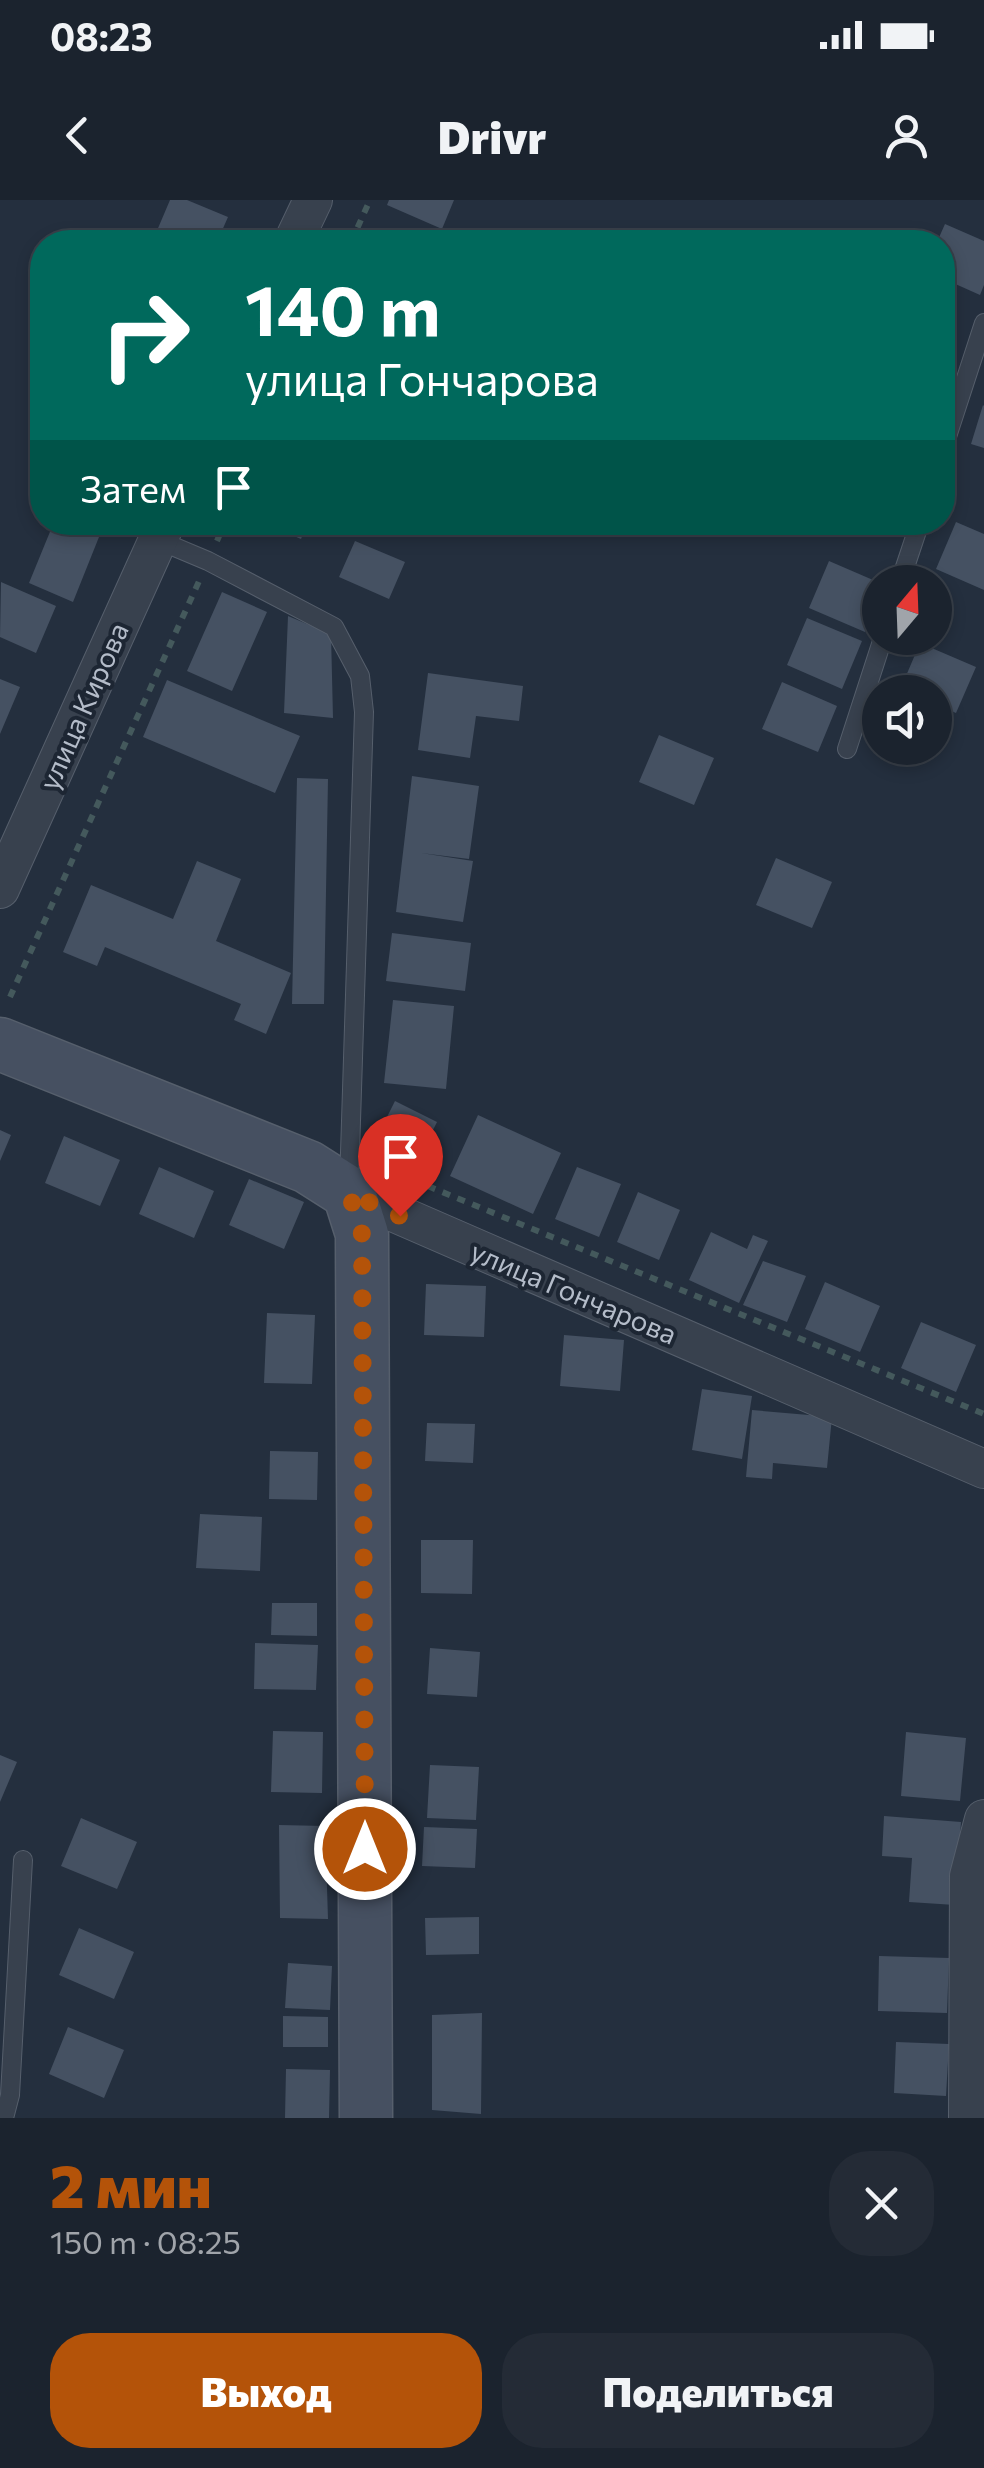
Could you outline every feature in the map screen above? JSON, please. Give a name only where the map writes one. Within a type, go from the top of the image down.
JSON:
[{"type":"main road","name":"улица Гончарова","points":[[5,1021],[308,1167],[349,1193]]},
{"type":"main road","points":[[349,1193],[362,1234],[366,2118]]},
{"type":"street","points":[[298,230],[312,200]]},
{"type":"street","name":"улица Кирова","points":[[0,888],[160,535]]},
{"type":"street","name":"улица Гончарова","points":[[349,1193],[984,1469]]},
{"type":"street","points":[[968,2118],[969,1876],[984,1819]]},
{"type":"lane","points":[[955,412],[984,324]]},
{"type":"lane","points":[[168,535],[208,562],[334,627],[360,676],[364,712],[349,1193]]},
{"type":"lane","points":[[906,565],[916,535]]},
{"type":"lane","points":[[847,749],[877,655]]},
{"type":"lane","points":[[4,2118],[10,2095],[24,1860]]},
{"type":"path","points":[[356,230],[370,200]]},
{"type":"path","points":[[5,1021],[219,535]]},
{"type":"path","points":[[397,1174],[984,1414]]},
{"type":"building","points":[[170,200],[187,200],[228,217],[222,230],[157,230]]},
{"type":"building","points":[[389,200],[454,200],[442,229],[387,205]]},
{"type":"building","points":[[945,224],[984,241],[984,285],[980,295],[955,284],[955,230],[942,230]]},
{"type":"building","points":[[984,406],[984,448],[971,444]]},
{"type":"building","points":[[956,522],[984,534],[984,590],[952,576],[952,565],[938,565],[950,535],[955,535]]},
{"type":"building","points":[[49,535],[99,537],[73,602],[29,583]]},
{"type":"building","points":[[355,541],[405,562],[389,599],[339,577]]},
{"type":"building","points":[[829,561],[862,575],[862,631],[809,608]]},
{"type":"building","points":[[1,582],[56,606],[36,653],[0,637]]},
{"type":"building","points":[[222,592],[267,612],[232,691],[187,671]]},
{"type":"building","points":[[288,616],[331,634],[333,718],[284,713]]},
{"type":"building","points":[[807,618],[862,641],[842,689],[787,665]]},
{"type":"building","points":[[915,655],[948,655],[976,667],[956,713],[952,711],[952,675],[906,675]]},
{"type":"building","points":[[428,673],[523,686],[519,721],[476,716],[470,758],[418,750]]},
{"type":"building","points":[[0,679],[20,687],[0,734]]},
{"type":"building","points":[[167,680],[300,736],[275,793],[143,737]]},
{"type":"building","points":[[782,682],[837,706],[818,752],[762,729]]},
{"type":"building","points":[[659,735],[714,758],[694,805],[639,782]]},
{"type":"building","points":[[412,776],[479,786],[469,859],[421,853],[473,861],[463,922],[396,912]]},
{"type":"building","points":[[297,778],[328,779],[324,1004],[292,1004]]},
{"type":"building","points":[[776,858],[832,882],[812,928],[756,905]]},
{"type":"building","points":[[197,861],[241,879],[216,941],[291,973],[266,1034],[234,1020],[241,1004],[105,947],[97,966],[63,952],[91,885],[173,919]]},
{"type":"building","points":[[392,933],[471,943],[465,991],[386,981]]},
{"type":"building","points":[[393,1000],[454,1006],[446,1089],[384,1083]]},
{"type":"building","points":[[395,1101],[437,1122],[418,1160],[376,1139]]},
{"type":"building","points":[[478,1115],[561,1153],[533,1214],[450,1176]]},
{"type":"building","points":[[0,1130],[11,1135],[0,1161]]},
{"type":"building","points":[[64,1136],[120,1160],[100,1206],[45,1183]]},
{"type":"building","points":[[159,1167],[214,1191],[194,1238],[139,1214]]},
{"type":"building","points":[[577,1167],[621,1184],[599,1237],[555,1219]]},
{"type":"building","points":[[249,1179],[304,1202],[284,1249],[229,1225]]},
{"type":"building","points":[[638,1192],[680,1210],[659,1260],[617,1242]]},
{"type":"building","points":[[711,1232],[747,1249],[753,1235],[768,1241],[739,1303],[689,1280]]},
{"type":"building","points":[[763,1261],[806,1276],[787,1322],[743,1305]]},
{"type":"building","points":[[825,1282],[880,1306],[860,1352],[805,1329]]},
{"type":"building","points":[[426,1284],[486,1286],[484,1337],[424,1335]]},
{"type":"building","points":[[267,1313],[315,1315],[312,1384],[264,1383]]},
{"type":"building","points":[[921,1322],[976,1345],[956,1392],[901,1368]]},
{"type":"building","points":[[564,1335],[624,1340],[620,1391],[560,1386]]},
{"type":"building","points":[[702,1389],[752,1396],[742,1459],[692,1450]]},
{"type":"building","points":[[752,1410],[832,1417],[827,1468],[773,1463],[772,1479],[746,1477]]},
{"type":"building","points":[[427,1423],[475,1424],[473,1463],[425,1461]]},
{"type":"building","points":[[270,1451],[318,1452],[317,1500],[269,1499]]},
{"type":"building","points":[[200,1514],[262,1517],[260,1571],[196,1568]]},
{"type":"building","points":[[421,1540],[473,1540],[472,1594],[421,1593]]},
{"type":"building","points":[[272,1603],[317,1603],[317,1636],[271,1635]]},
{"type":"building","points":[[255,1643],[318,1645],[316,1690],[254,1689]]},
{"type":"building","points":[[430,1648],[480,1652],[477,1697],[427,1694]]},
{"type":"building","points":[[273,1731],[323,1732],[322,1793],[271,1792]]},
{"type":"building","points":[[906,1732],[966,1738],[960,1801],[901,1796]]},
{"type":"building","points":[[0,1755],[17,1762],[0,1802]]},
{"type":"building","points":[[430,1765],[479,1767],[476,1820],[427,1818]]},
{"type":"building","points":[[884,1816],[961,1822],[955,1905],[909,1902],[912,1858],[882,1856]]},
{"type":"building","points":[[81,1818],[137,1842],[117,1889],[61,1866]]},
{"type":"building","points":[[279,1825],[325,1826],[328,1919],[280,1918]]},
{"type":"building","points":[[424,1827],[477,1829],[475,1868],[422,1866]]},
{"type":"building","points":[[479,1917],[479,1954],[426,1955],[425,1918]]},
{"type":"building","points":[[79,1928],[134,1952],[114,1999],[59,1975]]},
{"type":"building","points":[[879,1956],[949,1958],[947,2013],[878,2011]]},
{"type":"building","points":[[288,1963],[332,1966],[330,2010],[285,2008]]},
{"type":"building","points":[[482,2013],[481,2114],[432,2110],[432,2015]]},
{"type":"building","points":[[283,2016],[328,2017],[328,2047],[283,2047]]},
{"type":"building","points":[[68,2027],[124,2050],[104,2098],[49,2074]]},
{"type":"building","points":[[896,2042],[949,2044],[946,2096],[894,2093]]},
{"type":"building","points":[[286,2069],[330,2070],[329,2118],[285,2118]]},
{"type":"route","points":[[365,1849],[362,1234],[349,1193],[400,1216]]}]
